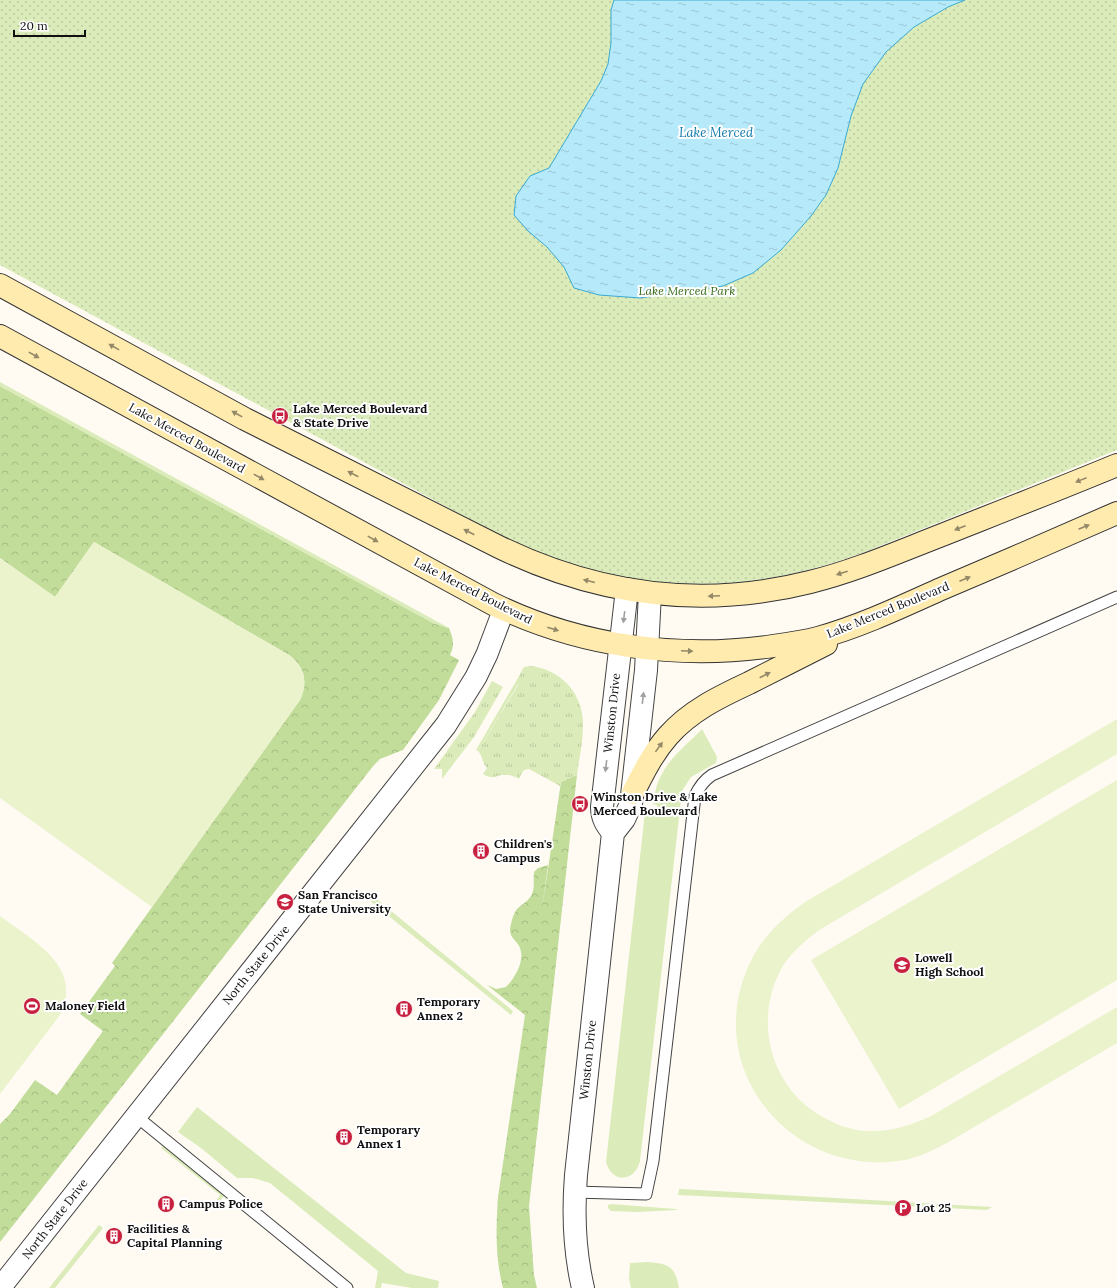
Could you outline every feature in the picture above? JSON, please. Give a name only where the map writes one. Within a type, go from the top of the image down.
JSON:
[{"type":"main road","points":[[0,285],[245,419],[513,554],[566,575],[594,583],[650,593],[692,596],[732,595],[773,590],[816,581],[884,558],[1117,465]]},
{"type":"main road","name":"Lake Merced Boulevard","points":[[0,336],[470,592],[504,609],[528,620],[560,631],[620,644],[673,650],[712,651],[758,648],[805,641],[854,626],[1117,513]]},
{"type":"main road","points":[[632,793],[659,747],[679,725],[697,711],[731,690],[748,683],[903,605]]},
{"type":"street","name":"Winston Drive","points":[[613,833],[606,824],[602,815],[602,807],[627,589]]},
{"type":"street","name":"Winston Drive","points":[[582,1288],[578,1271],[576,1247],[574,1192],[613,833],[628,812],[631,804],[648,648],[650,593]]},
{"type":"street","name":"North State Drive","points":[[0,1288],[446,725],[472,683],[487,654],[504,609]]},
{"type":"lane","points":[[574,1192],[646,1194],[653,1161],[694,800],[699,787],[705,780],[719,772],[1117,597]]},
{"type":"lane","points":[[136,1116],[347,1288]]},
{"type":"green space","name":"Lake Merced Park","points":[[0,0],[1117,0],[1117,450],[865,552],[826,565],[787,575],[749,581],[711,584],[673,583],[634,579],[595,571],[539,553],[491,531],[0,265]]},
{"type":"green space","points":[[0,382],[449,628],[433,623],[0,386]]},
{"type":"green space","points":[[0,386],[433,623],[449,628],[453,642],[453,648],[450,655],[459,660],[439,700],[403,750],[380,759],[374,765],[0,1242],[0,1124],[10,1114],[35,1080],[57,1095],[103,1031],[80,1014],[115,966],[112,963],[300,700],[304,687],[304,675],[299,664],[289,655],[94,542],[55,597],[0,558]]},
{"type":"green space","points":[[94,542],[289,655],[298,664],[304,675],[303,694],[300,700],[152,907],[0,798],[0,558],[55,597]]},
{"type":"green space","points":[[530,666],[552,672],[561,678],[575,694],[580,704],[583,726],[577,775],[561,782],[560,786],[529,769],[521,774],[519,779],[508,775],[490,777],[483,774],[487,768],[478,751],[518,685],[515,683],[524,667]]},
{"type":"green space","points":[[492,681],[503,687],[474,737],[442,779],[442,769],[434,769],[475,712]]},
{"type":"green space","points":[[515,683],[518,684],[478,751],[476,750]]},
{"type":"green space","points":[[1117,719],[1117,754],[821,929],[801,945],[784,964],[774,985],[769,1006],[768,1028],[771,1050],[778,1070],[790,1088],[805,1104],[823,1117],[844,1127],[866,1131],[900,1128],[931,1116],[1117,1007],[1117,1043],[947,1143],[911,1159],[864,1162],[827,1153],[794,1135],[768,1110],[748,1079],[738,1044],[737,1006],[748,967],[765,939],[788,915],[805,902]]},
{"type":"green space","points":[[702,729],[717,757],[716,763],[691,777],[682,791],[640,1161],[633,1173],[623,1178],[613,1174],[606,1162],[645,812],[656,814],[657,805],[653,804],[660,777],[670,761]]},
{"type":"green space","points":[[577,775],[529,1206],[534,1275],[537,1288],[503,1288],[497,1254],[498,1197],[525,1015],[487,985],[496,989],[506,987],[517,972],[521,960],[521,954],[520,948],[510,932],[512,919],[517,909],[527,901],[532,894],[534,872],[538,868],[548,865],[542,909],[561,782]]},
{"type":"green space","points":[[1117,780],[1117,980],[899,1109],[811,960]]},
{"type":"green space","points":[[368,892],[513,1011],[511,1015],[364,896]]},
{"type":"green space","name":"Maloney Field","points":[[0,916],[40,945],[51,956],[60,969],[65,982],[66,998],[60,1015],[0,1094]]},
{"type":"green space","points":[[197,1107],[406,1273],[439,1281],[438,1288],[412,1288],[382,1283],[381,1288],[375,1288],[378,1271],[270,1183],[253,1178],[237,1178],[201,1148],[178,1132]]},
{"type":"green space","points":[[163,1146],[225,1195],[217,1204],[215,1203],[220,1195],[161,1148]]},
{"type":"green space","points":[[679,1189],[992,1207],[987,1210],[678,1195]]},
{"type":"green space","points":[[611,1204],[677,1210],[637,1212],[611,1211],[608,1208],[608,1205]]},
{"type":"green space","points":[[99,1225],[103,1228],[55,1288],[49,1288]]},
{"type":"green space","points":[[648,1262],[666,1265],[670,1268],[675,1275],[679,1288],[631,1288],[629,1279],[630,1263]]},
{"type":"water","name":"Lake Merced","points":[[614,0],[965,0],[948,7],[914,27],[886,52],[863,84],[851,116],[838,168],[826,195],[811,216],[781,250],[753,273],[723,286],[640,298],[599,295],[574,288],[564,267],[547,247],[528,231],[514,215],[516,196],[530,176],[549,168],[601,81],[608,64],[611,43],[611,10]]},
{"type":"place","name":"Lake Merced Boulevard & State Drive","points":[[280,416]]},
{"type":"place","name":"Winston Drive & Lake Merced Boulevard","points":[[580,804]]},
{"type":"place","name":"Children's Campus","points":[[481,851]]},
{"type":"place","name":"San Francisco State University","points":[[285,902]]},
{"type":"place","name":"Lowell High School","points":[[902,965]]},
{"type":"place","name":"Maloney Field","points":[[32,1006]]},
{"type":"place","name":"Temporary Annex 2","points":[[404,1009]]},
{"type":"place","name":"Temporary Annex 1","points":[[344,1137]]},
{"type":"place","name":"Campus Police","points":[[166,1204]]},
{"type":"place","name":"Lot 25","points":[[903,1208]]},
{"type":"place","name":"Facilities & Capital Planning","points":[[114,1236]]}]
